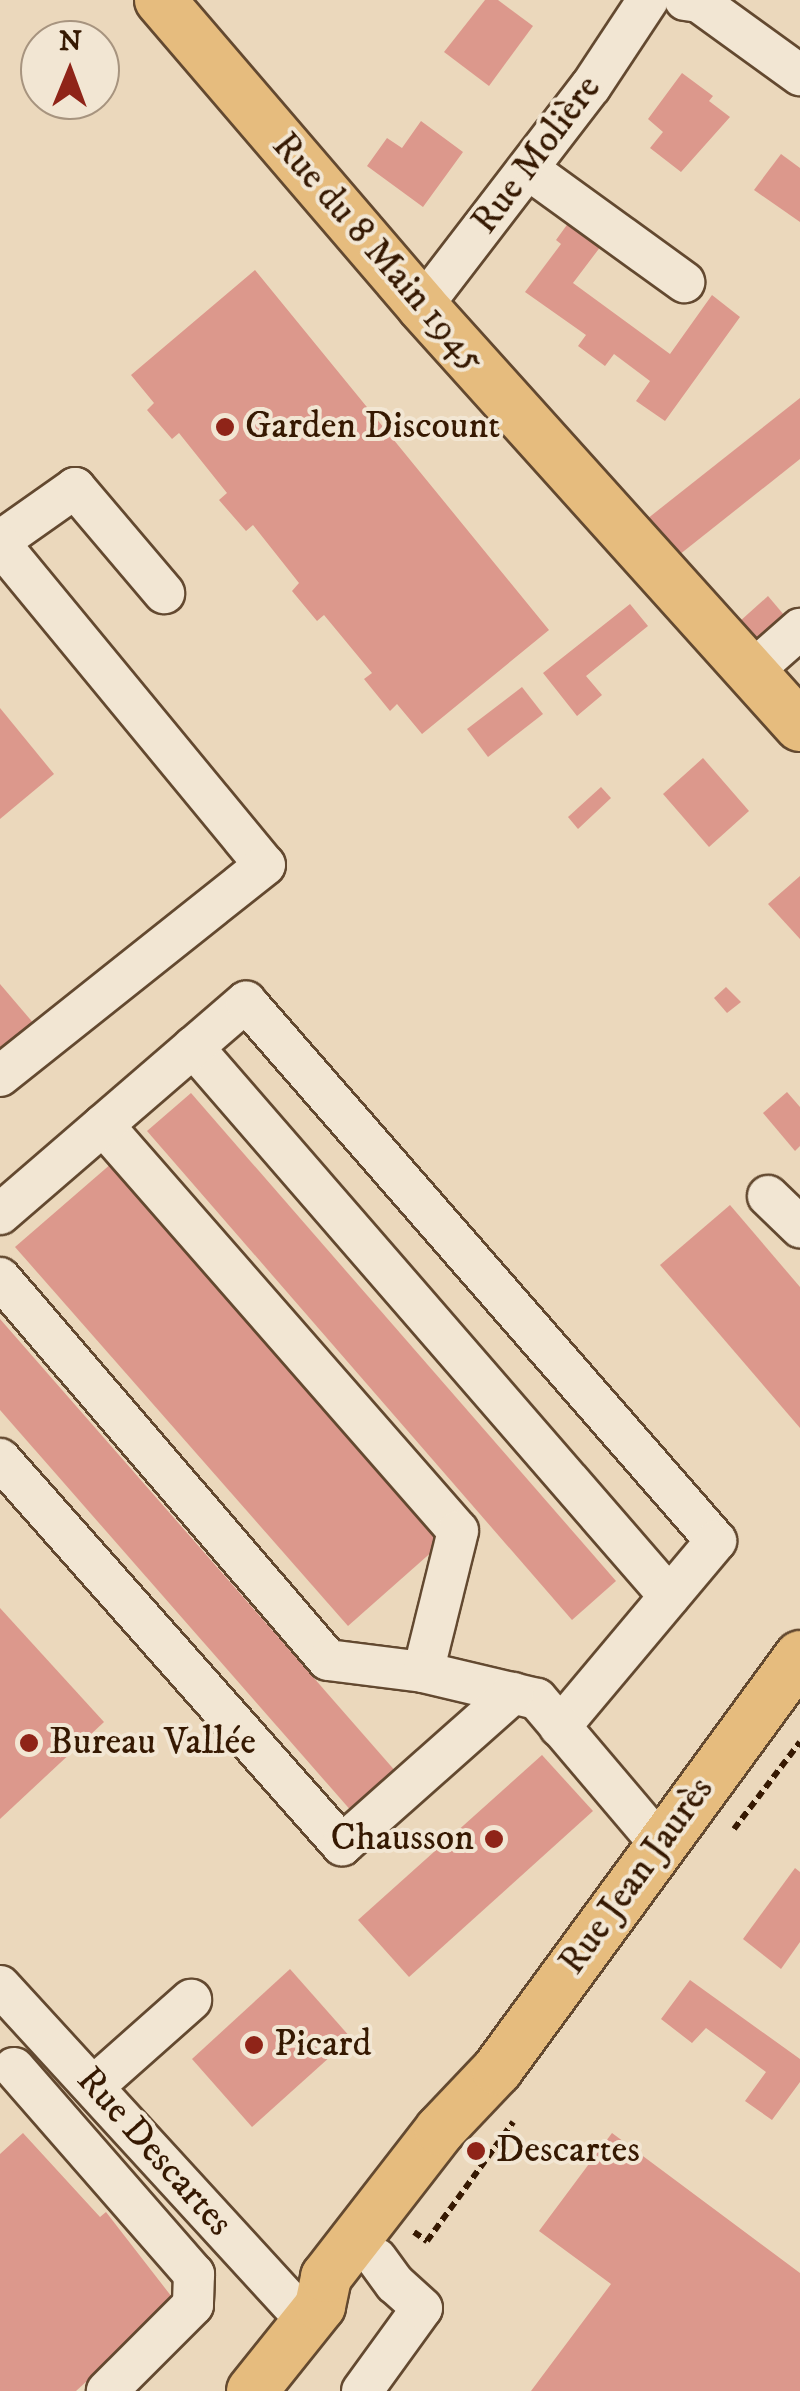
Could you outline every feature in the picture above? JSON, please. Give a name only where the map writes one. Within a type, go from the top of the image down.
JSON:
[{"type":"main road","name":"Rue du 8 Main 1945","points":[[160,0],[422,306],[800,726]]},
{"type":"main road","name":"Rue Jean Jaurès","points":[[252,2391],[313,2313],[326,2276],[440,2130],[475,2096],[800,1656]]},
{"type":"main road","name":"Rue Jean Jaurès","points":[[313,2313],[348,2303],[460,2139],[475,2096]]},
{"type":"street","name":"Rue Molière","points":[[422,306],[592,86],[648,0]]},
{"type":"street","points":[[685,0],[700,2],[800,75]]},
{"type":"street","points":[[528,169],[684,282]]},
{"type":"street","points":[[0,1076],[265,866],[0,543],[75,488],[164,593]]},
{"type":"street","points":[[750,673],[800,630]]},
{"type":"street","points":[[0,1214],[246,1002],[716,1541],[560,1727]]},
{"type":"street","points":[[194,1048],[669,1596]]},
{"type":"street","points":[[103,1125],[458,1530],[422,1672]]},
{"type":"street","points":[[768,1196],[800,1227]]},
{"type":"street","points":[[0,1278],[328,1660],[422,1672],[537,1699],[659,1843]]},
{"type":"street","points":[[0,1459],[342,1845],[513,1694]]},
{"type":"street","name":"Rue Descartes","points":[[0,1986],[197,2199],[313,2313]]},
{"type":"street","points":[[94,2086],[191,2000]]},
{"type":"street","points":[[50,2037],[7,2074],[194,2274],[193,2305],[108,2391]]},
{"type":"street","points":[[160,2236],[197,2199]]},
{"type":"street","points":[[362,2391],[422,2308],[394,2284],[377,2259]]},
{"type":"building","points":[[485,0],[498,0],[533,26],[489,86],[444,52]]},
{"type":"building","points":[[682,73],[713,96],[709,101],[730,117],[681,172],[650,148],[663,132],[648,119]]},
{"type":"building","points":[[421,121],[463,152],[423,207],[367,166],[387,138],[402,148]]},
{"type":"building","points":[[781,154],[800,168],[800,222],[754,190]]},
{"type":"building","points":[[569,222],[601,246],[573,283],[670,354],[712,295],[740,317],[665,421],[636,401],[650,381],[614,354],[605,366],[578,346],[586,335],[525,292],[561,244],[556,240]]},
{"type":"building","points":[[255,270],[549,630],[422,734],[397,704],[390,711],[364,679],[372,673],[324,615],[317,621],[292,591],[299,583],[253,525],[246,531],[219,500],[227,493],[179,433],[172,439],[147,410],[154,403],[131,375]]},
{"type":"building","points":[[800,398],[800,459],[679,555],[647,519]]},
{"type":"building","points":[[768,596],[784,615],[756,640],[739,622]]},
{"type":"building","points":[[630,604],[648,626],[586,676],[602,695],[577,716],[543,673]]},
{"type":"building","points":[[522,687],[543,714],[488,757],[467,729]]},
{"type":"building","points":[[0,708],[54,774],[0,819]]},
{"type":"building","points":[[703,758],[749,811],[709,847],[663,794]]},
{"type":"building","points":[[601,787],[611,798],[578,829],[568,817]]},
{"type":"building","points":[[800,876],[800,939],[768,904]]},
{"type":"building","points":[[0,984],[35,1025],[0,1053]]},
{"type":"building","points":[[726,987],[741,1002],[727,1013],[714,998]]},
{"type":"building","points":[[787,1092],[800,1107],[800,1146],[795,1151],[763,1113]]},
{"type":"building","points":[[191,1093],[616,1581],[572,1620],[147,1131]]},
{"type":"building","points":[[112,1163],[443,1542],[348,1626],[15,1247]]},
{"type":"building","points":[[730,1205],[800,1287],[800,1428],[660,1265]]},
{"type":"building","points":[[0,1319],[397,1773],[353,1813],[0,1410]]},
{"type":"building","points":[[0,1608],[104,1722],[0,1819]]},
{"type":"building","points":[[542,1755],[593,1811],[409,1977],[358,1920]]},
{"type":"building","points":[[795,1868],[800,1872],[800,1942],[781,1969],[743,1939]]},
{"type":"building","points":[[290,1969],[351,2038],[252,2127],[192,2059]]},
{"type":"building","points":[[690,1980],[800,2059],[800,2082],[772,2120],[745,2101],[766,2072],[706,2028],[692,2043],[661,2019]]},
{"type":"building","points":[[23,2133],[100,2217],[106,2212],[175,2301],[76,2391],[0,2391],[0,2154]]},
{"type":"building","points":[[612,2133],[800,2273],[800,2391],[531,2391],[611,2284],[539,2231]]},
{"type":"place","name":"Garden Discount","points":[[225,427]]},
{"type":"place","name":"Bureau Vallée","points":[[29,1743]]},
{"type":"place","name":"Chausson","points":[[494,1839]]},
{"type":"place","name":"Picard","points":[[254,2045]]},
{"type":"place","name":"Descartes","points":[[476,2151]]}]
